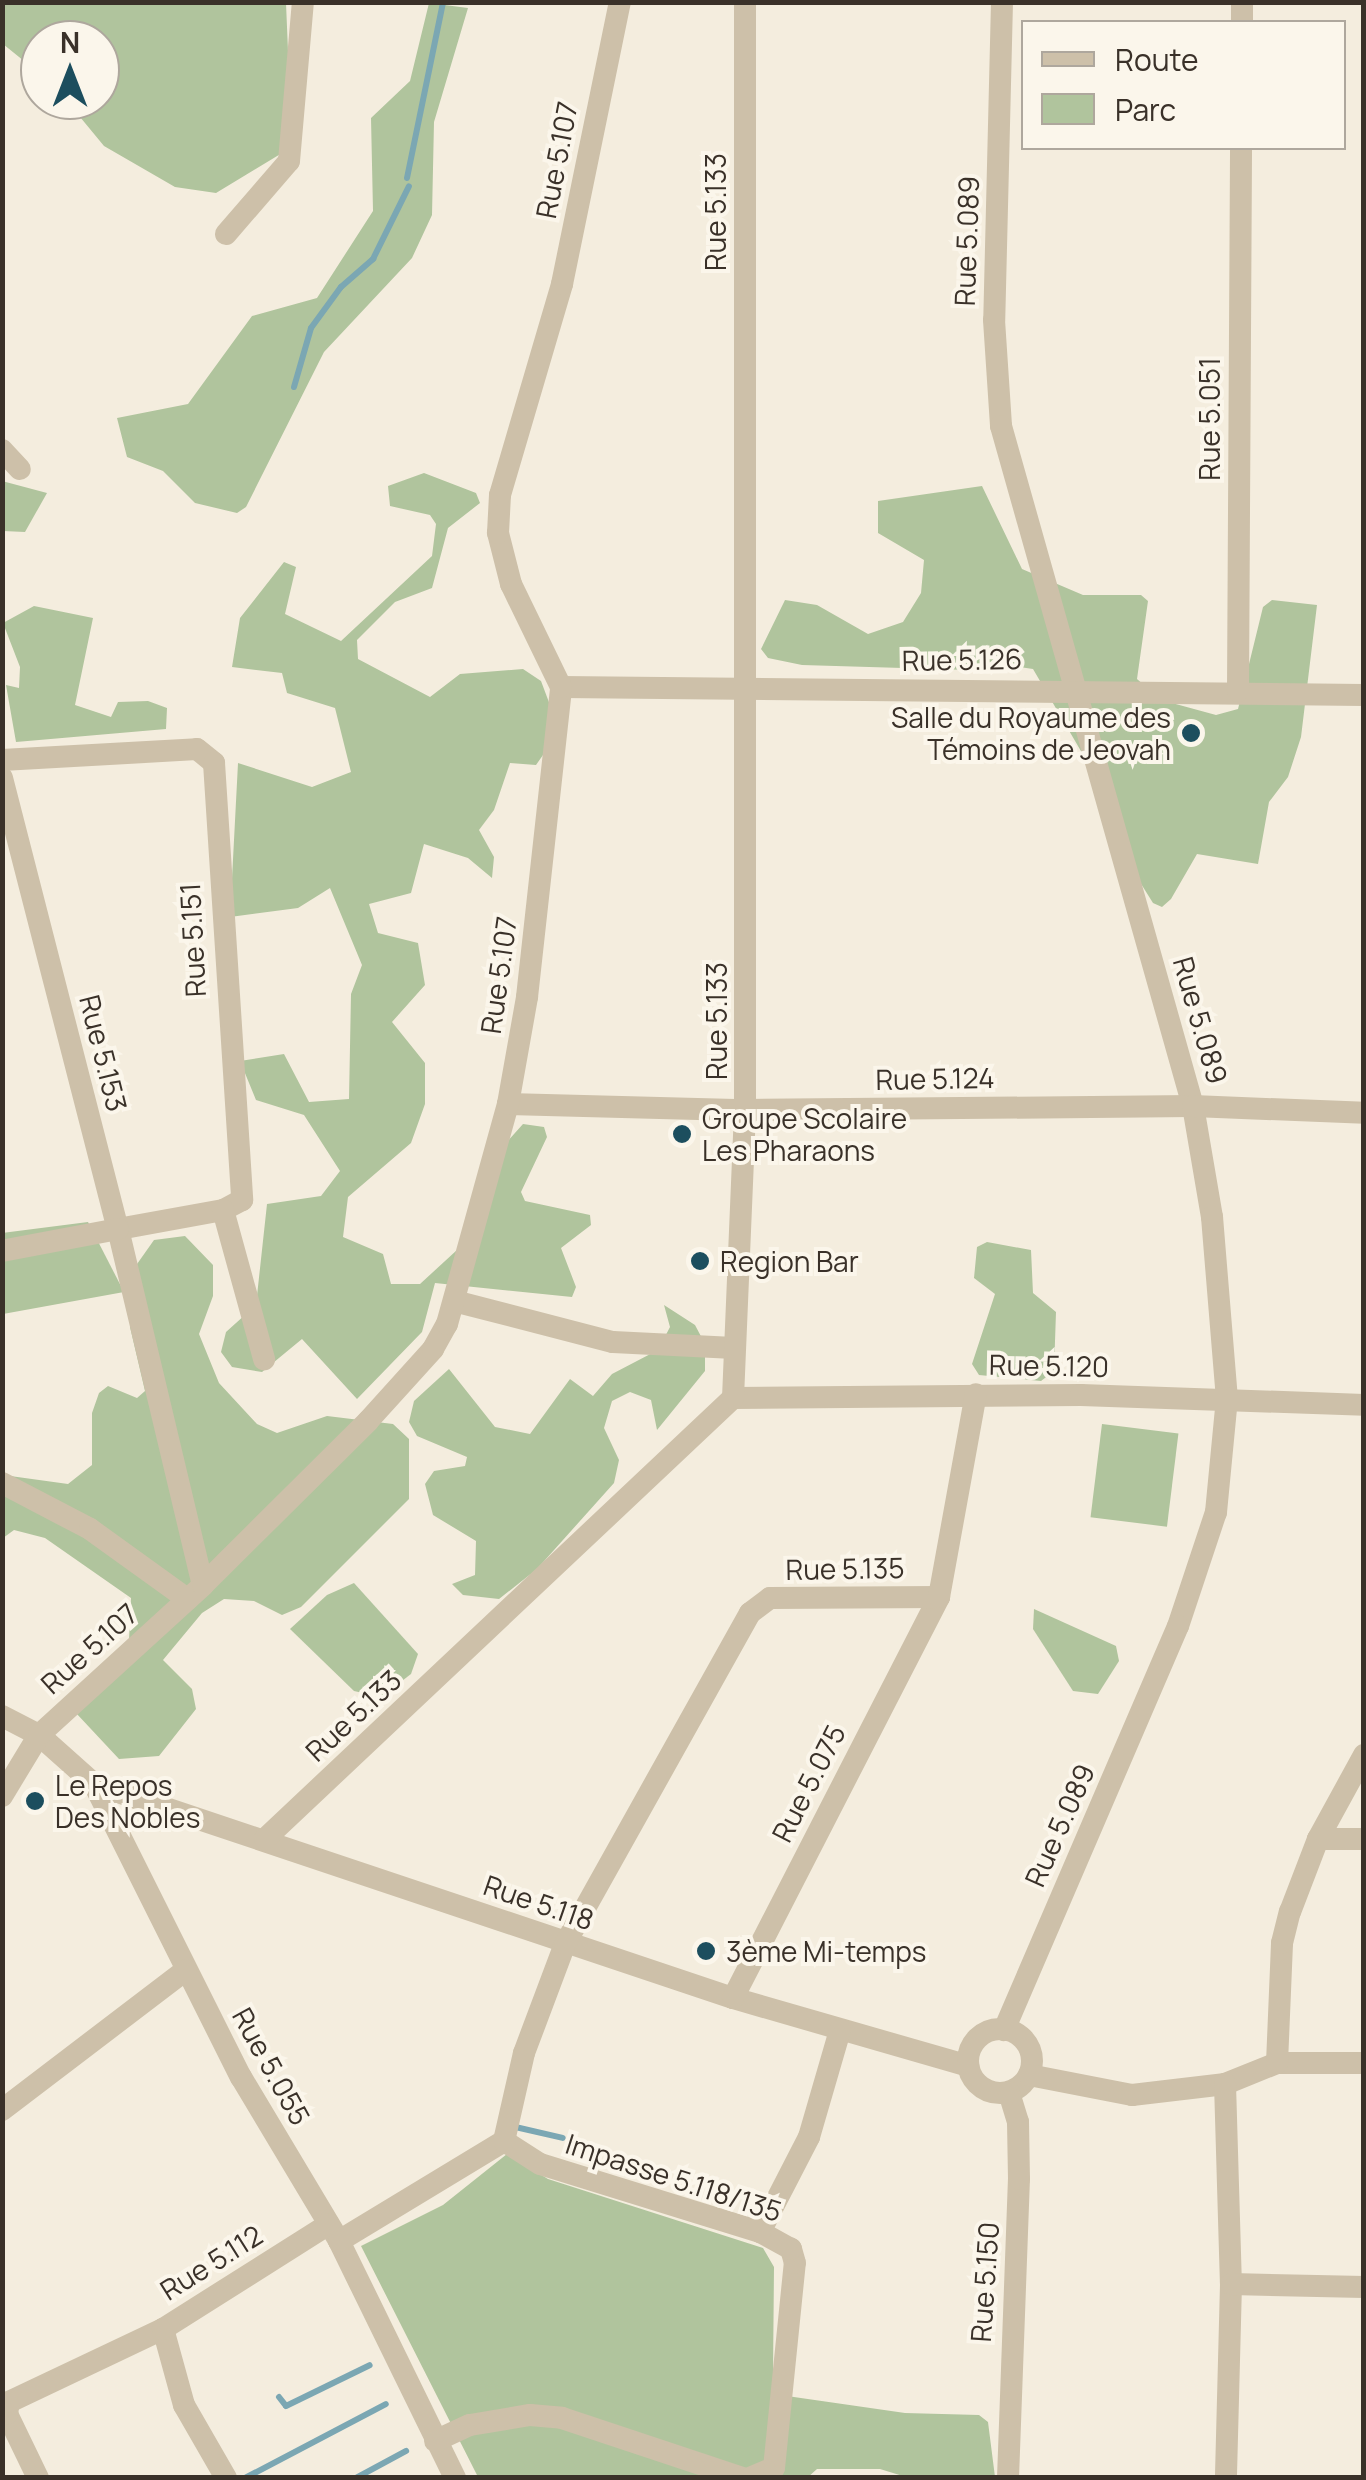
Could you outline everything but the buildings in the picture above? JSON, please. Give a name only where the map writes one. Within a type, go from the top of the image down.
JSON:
[{"type":"street","points":[[226,234],[289,161],[302,2]]},
{"type":"street","name":"Rue 5.107","points":[[2,1796],[39,1735],[195,1592],[433,1349],[454,1301],[508,1104],[527,997],[561,687],[512,584],[498,533],[500,495],[562,284],[620,2]]},
{"type":"street","name":"Rue 5.133","points":[[266,1839],[732,1398],[745,1110],[744,2]]},
{"type":"street","name":"Rue 5.089","points":[[1002,2],[994,320],[1001,426],[1193,1106],[1212,1218],[1227,1398],[1216,1512],[1178,1626],[1004,2030]]},
{"type":"street","name":"Rue 5.051","points":[[1238,691],[1241,150]]},
{"type":"street","points":[[2,450],[20,469]]},
{"type":"street","name":"Rue 5.126","points":[[561,687],[747,692],[1077,688],[1364,695]]},
{"type":"street","name":"Rue 5.151","points":[[2,760],[196,749],[214,764],[242,1200],[223,1210]]},
{"type":"street","name":"Rue 5.153","points":[[2,778],[118,1228],[195,1592]]},
{"type":"street","name":"Rue 5.124","points":[[508,1104],[745,1110],[1193,1106],[1364,1112]]},
{"type":"street","points":[[2,1251],[223,1210],[264,1359]]},
{"type":"street","points":[[454,1301],[613,1342],[734,1348]]},
{"type":"street","name":"Rue 5.120","points":[[732,1398],[976,1394],[1227,1398],[1364,1405]]},
{"type":"street","name":"Rue 5.135","points":[[565,1944],[758,1603],[939,1597],[976,1394]]},
{"type":"street","points":[[2,1483],[195,1592]]},
{"type":"street","name":"Rue 5.075","points":[[732,1998],[939,1597]]},
{"type":"street","name":"Rue 5.055","points":[[2,1716],[39,1735],[94,1784],[186,1970],[334,2232],[455,2478]]},
{"type":"street","points":[[1277,2064],[1282,1943],[1318,1839],[1364,1755]]},
{"type":"street","name":"Rue 5.118","points":[[94,1784],[732,1998],[968,2066]]},
{"type":"street","points":[[1318,1839],[1364,1838]]},
{"type":"street","points":[[504,2141],[524,2054],[565,1944]]},
{"type":"street","points":[[2,2110],[186,1970]]},
{"type":"street","points":[[760,2232],[809,2137],[840,2030]]},
{"type":"street","points":[[1004,2030],[1030,2048],[1029,2075],[1009,2092],[983,2088],[968,2066],[974,2041],[1004,2030]]},
{"type":"street","points":[[1029,2075],[1132,2095],[1225,2084],[1277,2064],[1364,2063]]},
{"type":"street","points":[[1225,2084],[1232,2284],[1226,2478]]},
{"type":"street","name":"Rue 5.150","points":[[1008,2478],[1019,2194],[1018,2122],[1009,2092]]},
{"type":"street","name":"Impasse 5.118/135","points":[[504,2141],[540,2164],[760,2232],[790,2248],[796,2263],[774,2468],[750,2478]]},
{"type":"street","name":"Rue 5.112","points":[[226,2478],[184,2405],[163,2329],[504,2141]]},
{"type":"street","points":[[1232,2284],[1364,2287]]},
{"type":"street","points":[[38,2478],[7,2414],[9,2402],[163,2329]]},
{"type":"street","points":[[435,2441],[470,2425],[530,2415],[562,2418],[742,2478]]},
{"type":"green space","points":[[2,3],[286,3],[292,147],[216,193],[175,187],[104,146],[83,120],[120,120],[120,20],[20,20],[20,58],[3,44]]},
{"type":"green space","points":[[429,3],[468,8],[434,122],[432,215],[412,258],[324,352],[246,507],[237,513],[195,503],[163,471],[127,457],[117,418],[188,404],[252,316],[317,298],[373,211],[371,118],[410,81]]},
{"type":"green space","points":[[424,473],[476,493],[480,503],[448,528],[432,588],[395,602],[357,640],[358,659],[430,697],[460,674],[523,669],[541,681],[553,713],[543,755],[536,765],[510,763],[494,810],[479,830],[494,857],[492,878],[468,858],[424,844],[411,893],[369,904],[378,933],[418,943],[425,985],[392,1022],[425,1063],[425,1104],[411,1143],[348,1197],[343,1237],[383,1254],[391,1284],[420,1284],[457,1250],[489,1162],[523,1124],[544,1127],[547,1137],[521,1192],[525,1201],[590,1215],[591,1225],[561,1248],[576,1287],[572,1297],[435,1283],[422,1332],[357,1399],[302,1339],[262,1372],[232,1367],[221,1352],[226,1332],[256,1305],[267,1204],[321,1196],[340,1171],[304,1115],[256,1100],[240,1061],[284,1054],[309,1102],[349,1099],[351,994],[362,965],[330,888],[298,908],[230,917],[238,763],[312,787],[351,772],[335,708],[287,693],[282,673],[232,667],[240,618],[284,562],[296,567],[285,614],[341,641],[432,556],[436,524],[430,515],[390,506],[388,486]]},
{"type":"green space","points":[[2,481],[47,493],[25,532],[3,531]]},
{"type":"green space","points":[[982,486],[1022,569],[1083,595],[1141,595],[1148,601],[1137,679],[1161,700],[1216,715],[1238,709],[1263,607],[1272,600],[1317,605],[1301,737],[1288,777],[1269,802],[1258,864],[1197,854],[1171,899],[1162,907],[1153,903],[1128,863],[1116,811],[1033,669],[981,661],[981,670],[802,665],[768,658],[761,649],[785,600],[817,605],[868,634],[903,622],[921,593],[924,560],[878,533],[878,501]]},
{"type":"green space","points":[[34,606],[93,618],[75,705],[111,717],[118,702],[148,701],[167,708],[166,729],[16,742],[6,685],[19,688],[20,667],[3,623]]},
{"type":"green space","points":[[88,1222],[124,1292],[3,1314],[2,1233]]},
{"type":"green space","points":[[185,1236],[213,1265],[213,1296],[199,1334],[219,1383],[257,1424],[277,1433],[327,1416],[393,1424],[409,1439],[409,1499],[301,1607],[282,1615],[254,1601],[224,1599],[202,1613],[163,1660],[192,1689],[196,1709],[159,1756],[119,1759],[76,1713],[129,1640],[131,1598],[45,1538],[14,1530],[3,1538],[3,1475],[68,1484],[92,1465],[92,1413],[99,1393],[108,1386],[137,1398],[145,1391],[130,1327],[130,1274],[154,1240]]},
{"type":"green space","points":[[987,1242],[1031,1250],[1033,1293],[1056,1312],[1054,1371],[1041,1381],[979,1375],[972,1364],[995,1294],[974,1278],[977,1247]]},
{"type":"green space","points":[[664,1305],[695,1325],[705,1344],[705,1371],[657,1430],[651,1400],[630,1392],[612,1401],[604,1428],[619,1460],[614,1483],[537,1569],[499,1599],[463,1595],[452,1584],[475,1575],[476,1541],[433,1515],[425,1484],[434,1471],[465,1466],[467,1457],[417,1436],[409,1422],[414,1401],[449,1369],[495,1427],[530,1434],[570,1379],[593,1396],[612,1374],[658,1350],[670,1327]]},
{"type":"green space","points":[[1102,1424],[1178,1433],[1167,1527],[1091,1517]]},
{"type":"green space","points":[[354,1583],[418,1654],[411,1674],[381,1697],[354,1691],[290,1629],[327,1595]]},
{"type":"green space","points":[[1034,1609],[1116,1646],[1119,1661],[1098,1694],[1073,1691],[1033,1629]]},
{"type":"green space","points":[[507,2154],[548,2179],[763,2248],[774,2267],[773,2375],[780,2395],[905,2413],[979,2415],[988,2422],[995,2477],[906,2477],[880,2469],[817,2469],[807,2478],[478,2477],[361,2246],[443,2205]]},
{"type":"waterway","points":[[407,178],[443,2]]},
{"type":"waterway","points":[[294,387],[311,328],[341,287],[373,259],[409,186]]},
{"type":"waterway","points":[[511,2126],[563,2138]]},
{"type":"waterway","points":[[279,2397],[286,2406],[370,2365]]},
{"type":"waterway","points":[[245,2478],[386,2404]]},
{"type":"waterway","points":[[356,2478],[406,2451]]},
{"type":"place","name":"Salle du Royaume des Témoins de Jeovah","points":[[1191,733]]},
{"type":"place","name":"Groupe Scolaire Les Pharaons","points":[[682,1134]]},
{"type":"place","name":"Region Bar","points":[[700,1261]]},
{"type":"place","name":"Le Repos Des Nobles","points":[[35,1801]]},
{"type":"place","name":"3ème Mi-temps","points":[[706,1951]]}]
